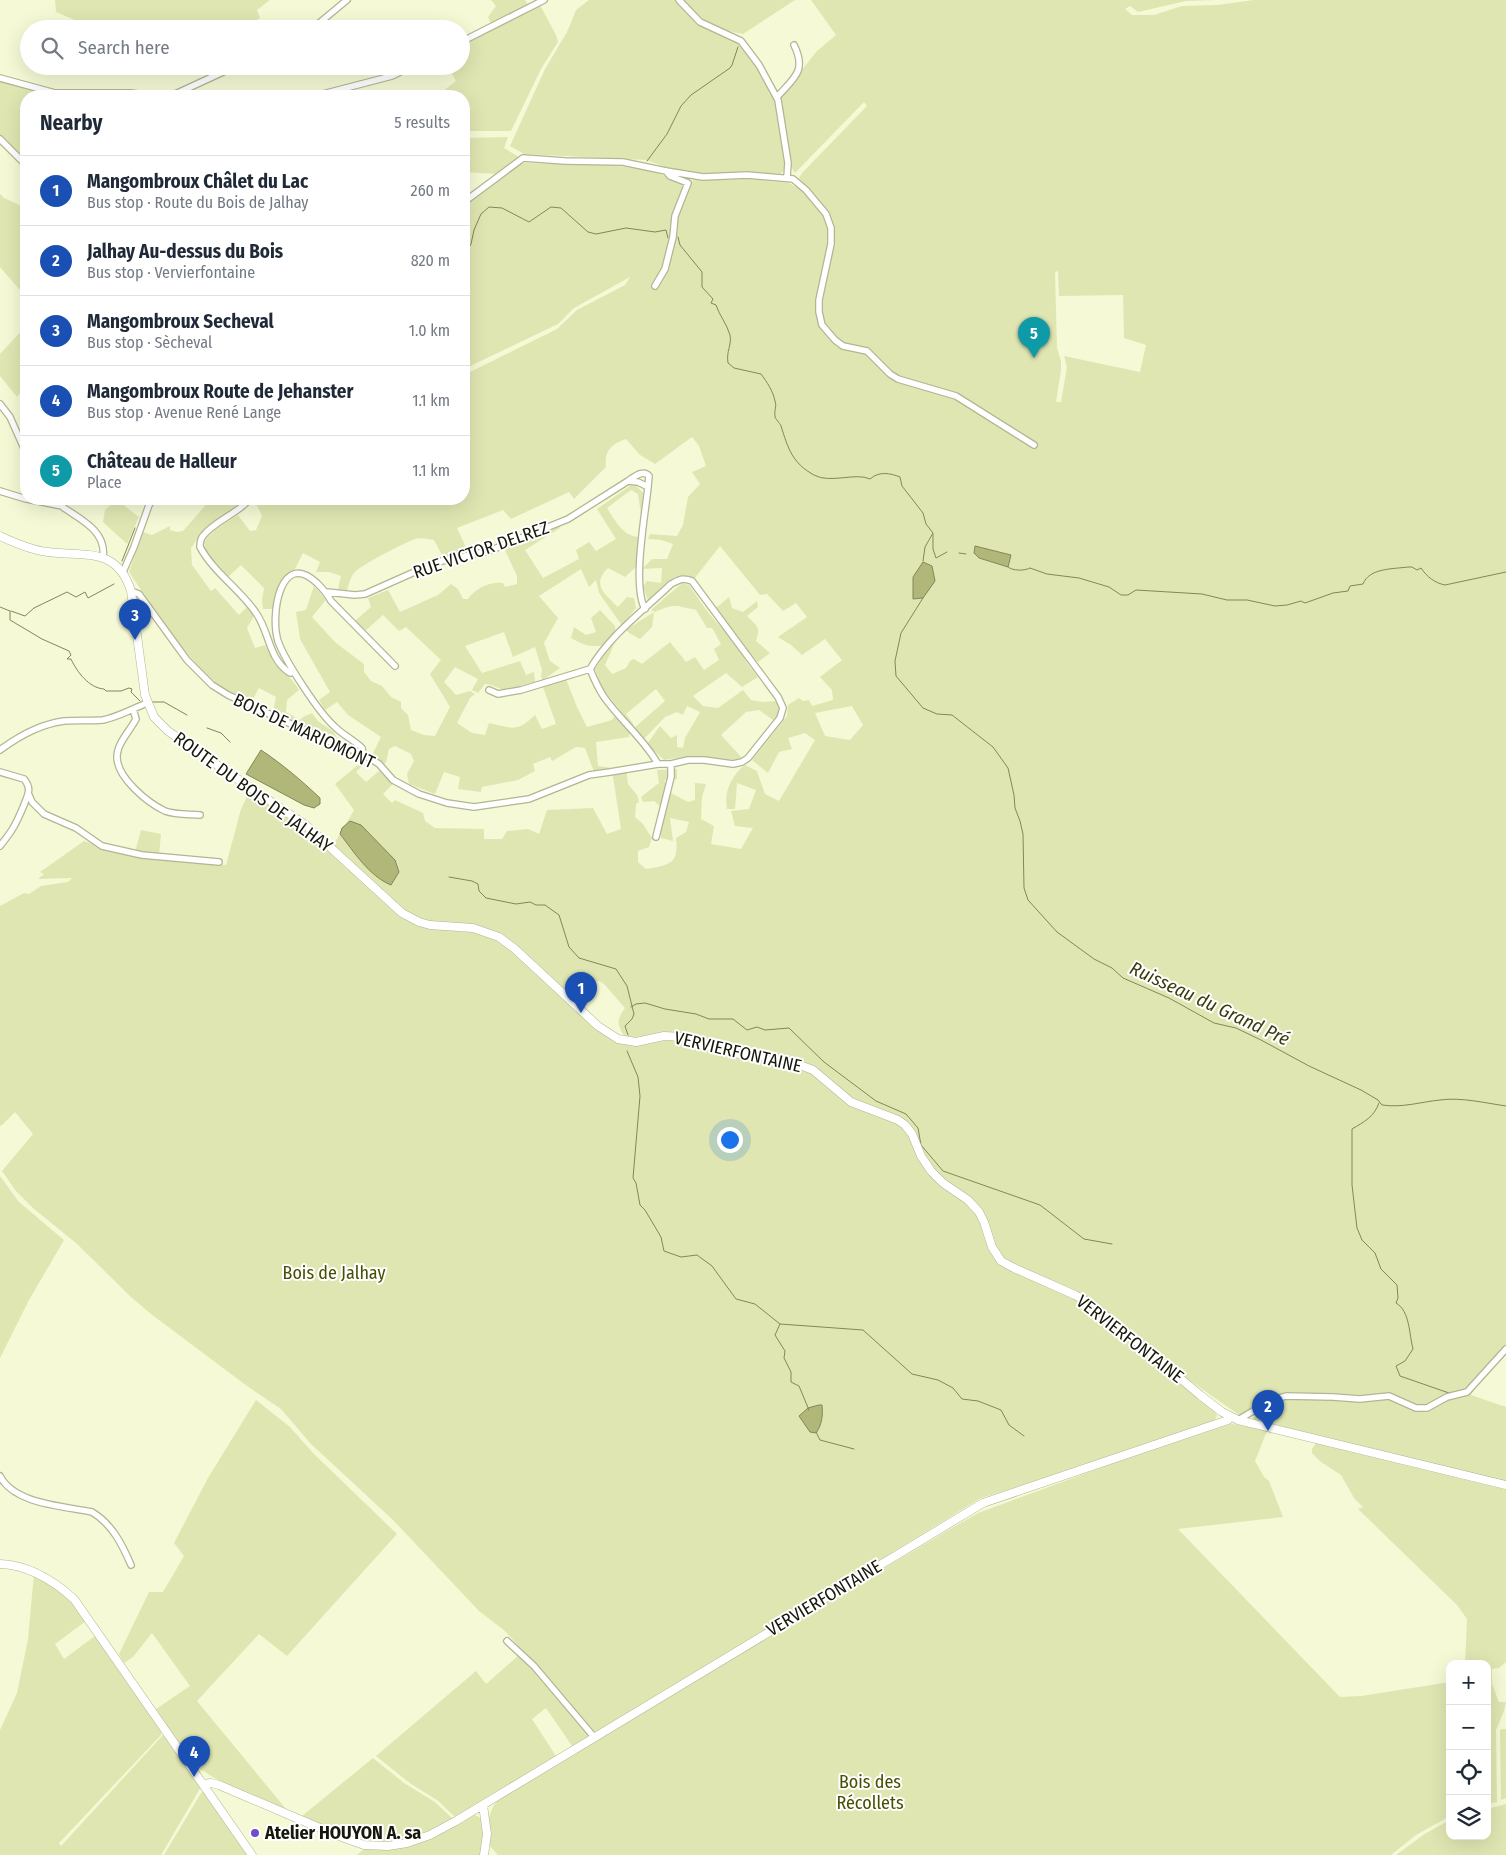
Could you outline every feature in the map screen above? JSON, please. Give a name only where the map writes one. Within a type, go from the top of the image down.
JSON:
[{"type":"main road","points":[[0,536],[39,551],[91,554],[115,564],[123,572],[132,591],[146,699]]},
{"type":"main road","name":"ROUTE DU BOIS DE JALHAY","points":[[146,699],[154,717],[168,731],[307,826],[402,913],[419,922],[430,925],[473,928],[499,937],[515,949],[598,1026],[615,1038]]},
{"type":"main road","name":"VERVIERFONTAINE","points":[[615,1038],[632,1042],[664,1036],[682,1037],[723,1052],[790,1060],[817,1073],[851,1102],[898,1120],[910,1131],[921,1156],[931,1171],[976,1208],[984,1222],[994,1252],[1001,1261],[1075,1294],[1093,1305],[1200,1395],[1234,1418],[1506,1484]]},
{"type":"main road","name":"VERVIERFONTAINE","points":[[203,1784],[219,1784],[345,1839],[368,1845],[395,1845],[418,1840],[483,1805],[983,1503],[1234,1418]]},
{"type":"main road","points":[[0,1564],[35,1571],[62,1588],[74,1599],[252,1855]]},
{"type":"main road","points":[[483,1805],[487,1834],[484,1855]]},
{"type":"street","points":[[323,20],[347,0]]},
{"type":"street","points":[[470,37],[544,0]]},
{"type":"street","points":[[678,0],[700,22],[741,41],[759,65],[777,97],[788,163],[787,177]]},
{"type":"street","points":[[777,97],[800,68],[800,58],[794,45]]},
{"type":"street","points":[[183,90],[216,75]]},
{"type":"street","points":[[338,90],[394,75]]},
{"type":"street","points":[[0,78],[44,90]]},
{"type":"street","points":[[0,139],[20,159]]},
{"type":"street","points":[[470,197],[522,158],[623,162],[703,177],[747,175],[793,179],[806,190],[826,214],[832,228],[831,244],[819,300],[820,320],[824,330],[843,346],[867,351],[890,374],[956,396],[1034,445]]},
{"type":"street","points":[[656,286],[665,269],[673,237],[675,216],[688,183],[670,176],[666,171]]},
{"type":"street","points":[[0,404],[10,417],[20,440]]},
{"type":"street","name":"RUE VICTOR DELREZ","points":[[327,592],[355,595],[365,594],[437,562],[489,550],[568,519],[643,472],[650,476],[648,487]]},
{"type":"street","points":[[628,481],[638,482],[648,487],[639,583],[641,602],[646,609]]},
{"type":"street","points":[[0,491],[20,497]]},
{"type":"street","points":[[57,505],[70,511],[96,530],[104,548],[103,558]]},
{"type":"street","points":[[123,572],[149,505]]},
{"type":"street","points":[[244,505],[204,534],[200,540],[200,547],[212,564],[257,614],[271,649],[281,665],[290,673],[294,672]]},
{"type":"street","points":[[363,754],[359,744],[334,726],[294,672],[278,641],[275,624],[280,592],[288,577],[296,573],[305,574],[312,578],[327,592],[331,601],[395,666]]},
{"type":"street","name":"BOIS DE MARIOMONT","points":[[132,591],[139,594],[187,660],[212,685],[228,695],[330,742],[363,754],[379,764],[393,780],[419,794],[447,803],[474,807],[529,799],[589,775],[658,764],[671,764],[688,760],[733,764],[742,762],[748,758],[780,718],[783,708],[778,697],[692,581],[686,578],[671,584],[608,643],[590,669]]},
{"type":"street","points":[[489,690],[498,694],[521,690],[590,669],[605,698],[650,751],[658,764]]},
{"type":"street","points":[[0,750],[26,733],[43,726],[62,721],[102,720],[133,709],[146,699]]},
{"type":"street","points":[[133,709],[136,719],[119,747],[117,756],[122,773],[127,781],[148,800],[165,810],[200,815]]},
{"type":"street","points":[[656,837],[671,777],[671,764]]},
{"type":"street","points":[[0,772],[24,779],[29,787],[29,795],[32,802],[44,814],[76,828],[102,846],[142,856],[219,862]]},
{"type":"street","points":[[1,843],[14,829],[29,795]]},
{"type":"street","name":"VERVIERFONTAINE","points":[[1234,1418],[1270,1401],[1286,1396],[1360,1399],[1389,1396],[1416,1408],[1427,1408],[1447,1396],[1467,1392],[1506,1349]]},
{"type":"street","points":[[0,1476],[4,1484],[24,1498],[92,1512],[100,1517],[121,1543],[131,1565]]},
{"type":"street","points":[[507,1641],[534,1666],[594,1737]]},
{"type":"green space","points":[[55,0],[270,0],[257,10],[260,18],[257,20],[75,20],[56,12]]},
{"type":"green space","points":[[491,0],[525,0],[529,6],[492,26],[488,17],[496,6]]},
{"type":"green space","points":[[589,0],[676,0],[694,21],[737,42],[754,61],[777,104],[787,165],[781,174],[749,172],[702,175],[674,170],[646,160],[524,154],[510,146],[545,69],[567,32],[576,10]]},
{"type":"green space","points":[[682,0],[795,0],[743,34],[725,30],[709,23],[694,13]]},
{"type":"green space","name":"Bois de Jalhay","points":[[811,0],[1215,0],[1186,1],[1138,12],[1130,6],[1125,9],[1132,15],[1154,15],[1182,6],[1217,5],[1254,0],[1506,0],[1506,1347],[1473,1389],[1471,1395],[1506,1407],[1506,1480],[1251,1419],[1280,1400],[1300,1397],[1378,1397],[1288,1392],[1250,1416],[1239,1415],[1111,1325],[1215,1411],[1217,1416],[1214,1421],[1057,1475],[981,1498],[596,1733],[505,1631],[479,1611],[393,1520],[311,1444],[281,1409],[151,1314],[76,1243],[34,1209],[16,1191],[2,1171],[33,1134],[15,1112],[0,1125],[0,906],[24,893],[29,894],[41,886],[68,882],[72,878],[38,879],[44,874],[40,872],[84,841],[119,853],[143,858],[226,865],[241,809],[251,788],[332,847],[340,834],[363,863],[391,885],[399,872],[395,860],[350,821],[346,824],[354,810],[335,784],[359,764],[339,743],[273,711],[276,697],[259,688],[252,701],[233,693],[217,683],[203,671],[175,638],[129,572],[143,532],[152,535],[170,526],[170,530],[183,531],[206,505],[240,505],[202,531],[191,548],[192,565],[211,591],[215,588],[239,615],[247,607],[254,616],[247,628],[255,648],[265,645],[275,664],[293,681],[299,690],[287,700],[286,712],[300,720],[312,713],[318,721],[334,732],[337,738],[360,752],[367,761],[356,772],[366,782],[379,771],[393,784],[383,794],[392,803],[395,800],[423,813],[425,821],[435,828],[484,829],[484,839],[502,839],[507,831],[528,829],[539,834],[547,810],[593,808],[607,834],[621,829],[612,770],[594,772],[585,748],[576,747],[552,761],[550,757],[533,764],[535,771],[518,780],[482,787],[481,792],[458,789],[460,777],[444,772],[435,794],[409,784],[407,774],[414,761],[411,754],[395,746],[389,749],[386,763],[383,764],[373,753],[381,737],[348,715],[337,702],[325,710],[319,700],[330,692],[300,639],[296,612],[306,610],[314,586],[326,600],[312,617],[336,643],[364,664],[364,672],[371,681],[382,686],[391,697],[401,702],[401,708],[408,715],[411,730],[424,735],[435,736],[450,707],[430,674],[441,660],[406,627],[399,631],[383,615],[364,632],[355,621],[371,607],[368,598],[388,590],[400,612],[438,595],[451,584],[458,589],[463,599],[468,599],[488,584],[503,583],[505,587],[517,584],[517,576],[504,548],[557,524],[560,528],[525,550],[543,578],[579,559],[576,550],[589,542],[596,551],[616,539],[597,509],[634,483],[643,493],[641,514],[638,494],[631,490],[607,508],[624,531],[639,537],[637,566],[625,577],[608,568],[603,574],[600,584],[605,593],[618,607],[627,597],[634,598],[636,608],[625,622],[629,628],[654,612],[652,627],[640,639],[629,633],[599,593],[596,580],[589,587],[581,569],[539,596],[558,618],[544,643],[550,661],[560,668],[543,680],[535,647],[513,657],[504,632],[465,646],[482,673],[520,661],[526,675],[534,672],[535,682],[506,689],[485,684],[478,693],[472,690],[478,679],[455,667],[444,682],[456,695],[470,691],[475,694],[470,698],[457,723],[472,733],[485,735],[489,723],[514,728],[518,727],[535,715],[542,729],[556,724],[543,687],[566,679],[587,727],[612,720],[620,710],[602,688],[595,669],[610,645],[590,646],[576,641],[571,638],[574,627],[586,635],[596,632],[591,618],[600,610],[615,626],[616,640],[605,665],[612,674],[626,668],[630,661],[634,659],[642,664],[670,642],[686,662],[695,657],[704,670],[719,660],[714,649],[721,644],[712,628],[707,628],[696,610],[676,606],[667,607],[655,612],[651,610],[682,583],[689,585],[713,619],[731,637],[735,633],[716,608],[729,597],[732,608],[743,612],[757,601],[758,607],[747,616],[757,627],[756,641],[770,653],[758,662],[742,645],[742,649],[747,662],[758,677],[742,687],[726,673],[693,696],[703,706],[718,708],[743,690],[751,700],[763,702],[776,701],[780,708],[778,715],[773,720],[759,710],[746,712],[721,735],[742,758],[728,760],[695,757],[664,760],[647,744],[660,726],[671,738],[677,735],[677,747],[683,748],[685,738],[700,712],[687,706],[683,715],[677,712],[665,717],[643,740],[633,729],[665,701],[656,689],[626,714],[634,725],[630,730],[629,737],[596,742],[598,766],[626,767],[628,784],[637,795],[639,802],[636,804],[635,817],[643,824],[652,838],[649,847],[638,851],[638,862],[646,869],[671,862],[676,853],[676,838],[686,832],[689,822],[670,818],[673,841],[661,838],[659,816],[661,807],[654,801],[643,802],[641,797],[659,783],[657,770],[677,769],[677,779],[664,780],[671,793],[688,802],[695,800],[695,783],[706,784],[702,797],[701,819],[714,826],[711,844],[741,849],[753,828],[735,826],[731,811],[749,809],[756,790],[737,783],[735,809],[727,809],[728,790],[732,779],[745,765],[757,771],[765,794],[779,801],[815,740],[805,733],[788,738],[792,749],[779,752],[768,773],[752,760],[787,716],[788,705],[799,698],[803,701],[809,700],[812,706],[833,700],[832,690],[820,677],[842,660],[825,639],[802,655],[778,637],[807,617],[796,603],[783,611],[767,594],[760,595],[720,546],[694,579],[687,576],[675,578],[663,586],[648,601],[643,586],[647,581],[661,583],[662,568],[642,569],[652,559],[667,559],[673,544],[661,540],[648,539],[650,534],[677,536],[683,525],[688,497],[700,484],[692,472],[706,466],[699,446],[692,437],[655,464],[640,455],[626,439],[621,441],[607,452],[606,467],[574,499],[569,492],[511,519],[503,510],[457,528],[468,552],[443,557],[434,540],[415,539],[364,565],[354,573],[347,591],[338,589],[341,576],[329,572],[316,572],[320,562],[303,553],[295,569],[285,576],[279,585],[273,609],[263,609],[264,588],[241,565],[228,577],[209,556],[204,541],[215,530],[238,515],[250,531],[256,530],[262,516],[257,505],[470,505],[470,372],[557,329],[577,310],[625,285],[630,277],[574,308],[558,324],[470,366],[470,200],[522,163],[611,165],[647,170],[684,182],[672,218],[694,179],[747,179],[789,183],[803,191],[824,216],[831,230],[818,300],[822,303],[835,238],[834,229],[828,213],[799,178],[867,106],[864,102],[795,173],[791,167],[780,97],[817,51],[836,35]],"holes":[[[1058,270],[1059,296],[1123,295],[1124,338],[1146,345],[1140,372],[1064,356],[1067,367],[1061,402],[1056,402],[1061,370],[1061,361],[1057,348],[1055,273]],[[852,706],[863,725],[850,740],[825,736],[815,713]],[[599,981],[604,984],[625,1008],[619,1019],[620,1029],[625,1037],[613,1034],[572,996],[588,983]]]},
{"type":"green space","points":[[540,5],[556,35],[558,42],[541,69],[511,131],[470,131],[470,90],[445,90],[456,81],[453,75],[470,75],[470,40]]},
{"type":"green space","points":[[0,80],[38,90],[20,90],[20,157],[0,137]]},
{"type":"green space","points":[[508,137],[504,148],[519,157],[496,174],[470,172],[470,138]]},
{"type":"green space","points":[[0,194],[4,198],[20,205],[20,290],[0,267]]},
{"type":"green space","points":[[20,332],[20,394],[17,397],[0,376],[0,354]]},
{"type":"green space","points":[[111,505],[123,505],[139,517],[127,544],[103,522],[105,510]]},
{"type":"green space","points":[[141,830],[161,834],[159,855],[135,852]]},
{"type":"green space","points":[[0,1176],[19,1202],[64,1240],[29,1300],[0,1358]]},
{"type":"green space","points":[[256,1400],[290,1427],[313,1453],[397,1534],[287,1656],[259,1634],[197,1701],[286,1809],[215,1778],[196,1765],[186,1754],[156,1709],[190,1686],[152,1633],[133,1657],[124,1663],[119,1654],[149,1592],[163,1592],[184,1556],[174,1543],[208,1478]]},
{"type":"green space","name":"Bois des Récollets","points":[[1231,1424],[1267,1431],[1255,1461],[1264,1477],[1269,1481],[1283,1517],[1178,1529],[1340,1697],[1361,1696],[1446,1683],[1446,1818],[1416,1835],[1391,1855],[498,1855],[490,1846],[488,1821],[492,1809],[499,1799],[577,1753],[592,1741],[978,1513],[1114,1463]]},
{"type":"green space","points":[[1316,1443],[1506,1488],[1506,1662],[1499,1668],[1492,1669],[1492,1684],[1499,1702],[1506,1702],[1496,1730],[1497,1802],[1491,1803],[1491,1660],[1465,1660],[1467,1619],[1457,1605],[1358,1509],[1363,1507],[1354,1498],[1341,1475],[1321,1462],[1312,1453]]},
{"type":"green space","points":[[34,1574],[63,1594],[86,1621],[55,1644],[64,1659],[95,1636],[161,1731],[161,1735],[59,1843],[61,1846],[163,1735],[201,1787],[161,1855],[0,1855],[0,1730],[17,1693],[28,1639]]},
{"type":"green space","points":[[519,1655],[581,1723],[590,1737],[572,1746],[546,1708],[532,1719],[556,1756],[455,1817],[437,1800],[411,1784],[376,1756],[476,1671],[486,1684]]},
{"type":"green space","points":[[1506,1729],[1506,1798],[1501,1800],[1500,1730]]},
{"type":"green space","points":[[373,1758],[404,1783],[435,1802],[453,1819],[411,1837],[378,1841],[344,1833],[302,1816]]},
{"type":"green space","points":[[204,1791],[248,1855],[164,1855]]},
{"type":"green space","points":[[1506,1804],[1506,1855],[1396,1855],[1426,1833],[1446,1822],[1446,1840],[1491,1840],[1491,1808]]},
{"type":"green space","points":[[473,1814],[481,1818],[484,1830],[480,1855],[357,1855],[366,1847],[389,1848]]},
{"type":"shaded area","points":[[975,546],[1011,555],[1008,567],[979,558],[974,553]]},
{"type":"shaded area","points":[[923,562],[932,566],[935,581],[923,598],[913,599],[913,577]]},
{"type":"shaded area","points":[[261,750],[313,791],[320,798],[320,804],[314,808],[304,805],[246,774]]},
{"type":"shaded area","points":[[350,821],[361,825],[395,860],[399,872],[391,885],[369,870],[340,834],[342,828]]},
{"type":"shaded area","points":[[822,1405],[821,1423],[816,1433],[810,1432],[799,1416],[808,1408]]},
{"type":"waterway","points":[[647,161],[667,134],[681,106],[691,95],[730,68],[738,47]]},
{"type":"waterway","name":"Ruisseau du Grand Pré","points":[[470,246],[481,214],[489,207],[502,208],[529,222],[551,207],[561,208],[588,232],[596,234],[626,228],[655,232],[666,230],[668,238]]},
{"type":"waterway","name":"Ruisseau du Grand Pré","points":[[678,237],[680,245],[702,272],[702,287],[713,299],[711,303],[716,305],[729,331],[728,363],[734,368],[761,374],[774,397],[776,405],[775,417],[796,460],[814,475],[820,477],[864,477],[870,479],[873,476],[885,474],[900,477],[902,486],[923,513],[926,524],[933,533],[925,547],[923,561]]},
{"type":"waterway","name":"Ruisseau du Grand Pré","points":[[122,561],[135,528]]},
{"type":"waterway","points":[[933,534],[933,549],[936,558],[947,552]]},
{"type":"waterway","points":[[959,553],[966,554]]},
{"type":"waterway","points":[[1008,567],[1019,570],[1030,568],[1047,574],[1079,578],[1109,587],[1121,595],[1128,595],[1136,590],[1202,594],[1227,600],[1247,600],[1275,606],[1301,601],[1305,603],[1333,593],[1348,591],[1350,586],[1363,584],[1370,575],[1389,569],[1412,567],[1417,570],[1421,568],[1431,579],[1445,585],[1506,572]]},
{"type":"waterway","name":"Ruisseau du Grand Pré","points":[[11,611],[25,616],[34,608],[67,592],[76,597],[85,592],[88,598],[114,584]]},
{"type":"waterway","name":"Ruisseau du Grand Pré","points":[[923,598],[901,633],[895,661],[896,676],[923,708],[937,714],[952,715],[993,747],[1008,768],[1015,808],[1023,834],[1024,888],[1028,900],[1057,932],[1094,959],[1112,968],[1123,978],[1169,998],[1214,1023],[1236,1028],[1261,1040],[1309,1066],[1361,1090],[1378,1100],[1382,1105],[1404,1105],[1456,1099],[1506,1106]]},
{"type":"waterway","points":[[0,607],[10,611],[10,620],[42,639],[69,651],[71,655],[67,659],[71,659],[80,674],[93,686],[106,691],[121,691],[129,688],[132,689],[131,692],[140,701]]},
{"type":"waterway","points":[[152,702],[164,702],[187,715]]},
{"type":"waterway","points":[[207,728],[221,733],[230,742]]},
{"type":"waterway","points":[[449,877],[472,881],[478,884],[479,891],[486,898],[516,904],[530,902],[536,905],[545,905],[559,915],[569,947],[579,958],[616,969],[627,986],[634,1014],[625,1026],[628,1035]]},
{"type":"waterway","points":[[631,1007],[636,1004],[645,1003],[665,1009],[696,1014],[709,1019],[733,1019],[747,1030],[757,1027],[765,1030],[789,1028],[824,1062],[876,1101],[906,1114],[918,1128],[921,1145],[943,1171],[1040,1205],[1084,1239],[1112,1244]]},
{"type":"waterway","points":[[627,1051],[638,1077],[640,1096],[633,1178],[636,1183],[640,1205],[661,1237],[664,1251],[681,1257],[697,1255],[712,1266],[736,1299],[755,1304],[780,1324],[775,1335],[785,1351],[784,1358],[791,1372],[791,1382],[799,1386],[809,1410]]},
{"type":"waterway","points":[[1379,1103],[1371,1116],[1352,1129],[1352,1185],[1357,1228],[1362,1240],[1375,1253],[1381,1269],[1397,1285],[1398,1298],[1396,1303],[1404,1311],[1408,1323],[1413,1349],[1405,1361],[1396,1366],[1400,1376],[1449,1393],[1464,1390]]},
{"type":"waterway","points":[[780,1324],[863,1330],[912,1374],[938,1380],[953,1388],[962,1399],[978,1401],[1001,1410],[1009,1425],[1024,1436]]},
{"type":"waterway","points":[[816,1432],[820,1440],[854,1449]]},
{"type":"place","name":"Château de Halleur","points":[[1034,358]]},
{"type":"place","name":"Mangombroux Secheval","points":[[135,640]]},
{"type":"place","name":"Mangombroux Châlet du Lac","points":[[581,1013]]},
{"type":"place","name":"Jalhay Au-dessus du Bois","points":[[1268,1431]]},
{"type":"place","name":"Mangombroux Route de Jehanster","points":[[194,1777]]},
{"type":"place","name":"Atelier HOUYON A. sa","points":[[255,1833]]}]
